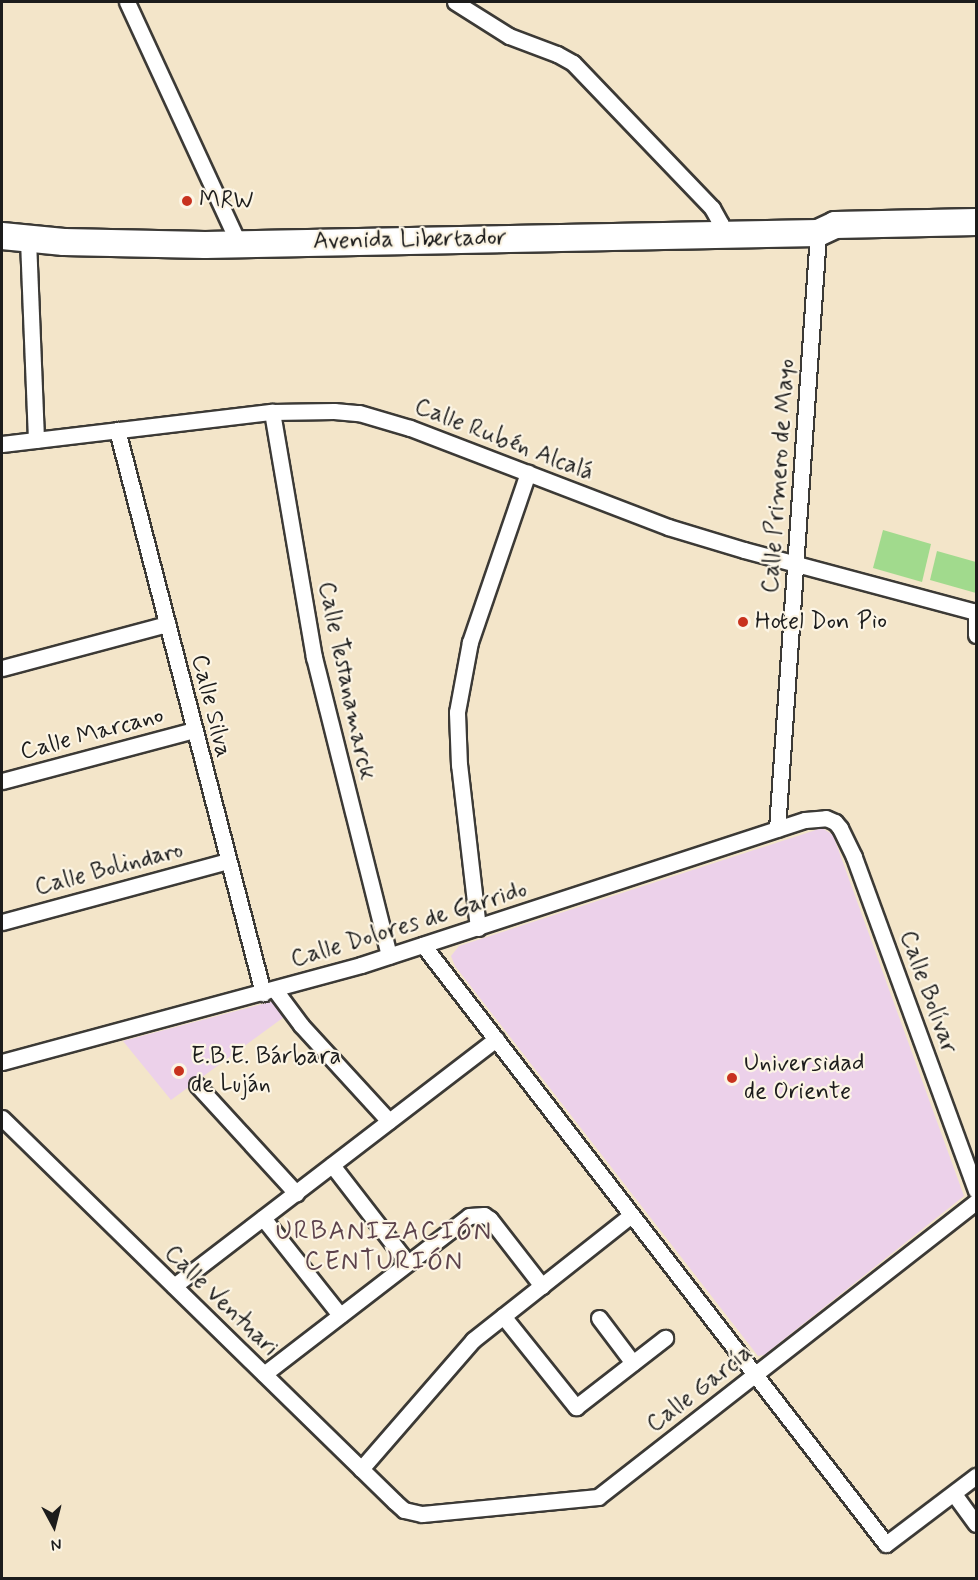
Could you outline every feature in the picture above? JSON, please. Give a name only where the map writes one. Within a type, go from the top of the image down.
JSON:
[{"type":"highway","name":"Avenida Libertador","points":[[2,236],[28,240],[138,245],[239,244],[818,233],[835,225],[976,222]]},
{"type":"highway","name":"Avenida Libertador","points":[[818,233],[835,241],[976,239]]},
{"type":"street","points":[[127,2],[239,244]]},
{"type":"street","points":[[455,2],[509,36],[557,54],[578,68],[712,208],[721,224],[723,235]]},
{"type":"street","name":"Calle Primero de Mayo","points":[[777,829],[818,233]]},
{"type":"street","points":[[28,240],[36,440]]},
{"type":"street","name":"Calle Rubén Alcalá","points":[[2,444],[272,412],[359,413],[410,428],[668,527],[976,611]]},
{"type":"street","name":"Calle Testanamarck","points":[[272,412],[314,657],[389,956]]},
{"type":"street","name":"Calle Silva","points":[[117,430],[228,861],[269,991]]},
{"type":"street","points":[[478,928],[459,765],[457,712],[470,642],[528,473]]},
{"type":"street","points":[[976,611],[976,635]]},
{"type":"street","points":[[2,668],[167,624]]},
{"type":"street","name":"Calle Marcano","points":[[2,782],[194,729]]},
{"type":"street","name":"Calle Dolores de Garrido","points":[[2,1062],[269,991],[389,956],[805,820],[826,818]]},
{"type":"street","name":"Calle Bolívar","points":[[826,818],[835,822],[840,828],[854,857],[976,1190]]},
{"type":"street","name":"Calle Bolindaro","points":[[2,921],[228,861]]},
{"type":"street","points":[[423,945],[886,1544],[976,1476]]},
{"type":"street","points":[[269,991],[389,1121]]},
{"type":"street","points":[[174,1286],[496,1039]]},
{"type":"street","points":[[197,1085],[296,1193]]},
{"type":"street","name":"Calle Ventuari","points":[[2,1118],[404,1510],[412,1513]]},
{"type":"street","points":[[332,1165],[407,1262]]},
{"type":"street","name":"Calle García","points":[[412,1513],[580,1501],[598,1497],[976,1202]]},
{"type":"street","points":[[264,1374],[462,1219],[484,1215],[490,1219],[542,1286]]},
{"type":"street","points":[[362,1469],[473,1340],[631,1215]]},
{"type":"street","points":[[263,1218],[340,1315]]},
{"type":"street","points":[[503,1316],[576,1407],[665,1338]]},
{"type":"street","points":[[599,1318],[633,1363]]},
{"type":"street","points":[[954,1494],[976,1524]]},
{"type":"shaded area","name":"Universidad de Oriente","points":[[822,828],[833,835],[964,1196],[764,1355],[758,1356],[455,966],[451,956],[459,946]]},
{"type":"shaded area","name":"E.B.E. Bárbara de Luján","points":[[274,1001],[284,1017],[171,1100],[123,1041]]},
{"type":"green space","points":[[883,530],[931,544],[922,582],[873,568]]},
{"type":"green space","points":[[937,551],[976,562],[976,593],[930,580]]},
{"type":"place","name":"MRW","points":[[187,201]]},
{"type":"place","name":"Hotel Don Pio","points":[[743,622]]},
{"type":"place","name":"E.B.E. Bárbara de Luján","points":[[179,1071]]},
{"type":"place","name":"Universidad de Oriente","points":[[732,1078]]},
{"type":"district","name":"URBANIZACIÓN CENTURIÓN","points":[[384,1248]]}]
